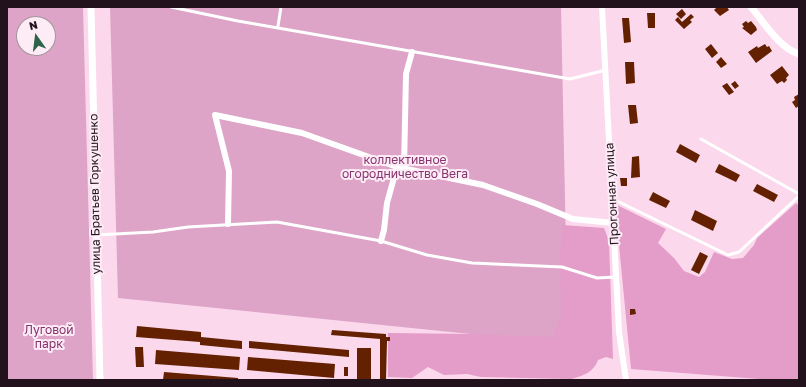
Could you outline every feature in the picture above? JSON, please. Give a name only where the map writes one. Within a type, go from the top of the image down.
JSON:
[{"type":"street","name":"улица Братьев Горкушенко","points":[[91,7],[100,380]]},
{"type":"street","name":"Прогонная улица","points":[[602,7],[619,332],[626,380]]},
{"type":"street","points":[[751,7],[784,46],[791,52],[799,54]]},
{"type":"street","points":[[404,168],[406,74],[412,52]]},
{"type":"street","points":[[228,224],[229,171],[215,115],[302,133],[397,167],[482,185],[537,204],[573,219],[614,223]]},
{"type":"street","points":[[381,241],[384,230],[387,203],[397,167]]},
{"type":"lane","points":[[171,7],[238,21],[278,26],[412,52],[570,79],[606,70]]},
{"type":"lane","points":[[278,26],[281,7]]},
{"type":"lane","points":[[613,199],[728,255],[739,252],[799,195],[701,139]]},
{"type":"lane","points":[[96,236],[228,224],[277,222],[381,241],[427,255],[472,263],[562,268],[596,278],[616,277]]},
{"type":"green space","name":"Луговой парк","points":[[7,7],[83,7],[93,380],[7,380]]},
{"type":"green space","name":"коллективное огородничество Вега","points":[[110,7],[561,7],[568,344],[118,298]]},
{"type":"shaded area","points":[[796,203],[799,206],[799,380],[772,380],[631,369],[615,204],[666,229],[658,243],[674,258],[684,271],[699,277],[705,272],[714,252],[732,259],[743,258],[754,245],[757,238]]},
{"type":"shaded area","points":[[563,225],[604,228],[609,241],[613,359],[606,357],[598,360],[594,368],[588,373],[571,379],[481,377],[467,374],[444,375],[428,367],[412,378],[388,377],[388,333],[553,337],[561,316],[560,255]]},
{"type":"building","points":[[717,7],[727,7],[729,10],[720,16],[714,10]]},
{"type":"building","points":[[682,9],[686,14],[681,19],[676,14]]},
{"type":"building","points":[[647,13],[655,13],[655,28],[648,28]]},
{"type":"building","points":[[691,14],[694,17],[690,20],[692,22],[684,29],[675,20],[678,17],[682,22]]},
{"type":"building","points":[[622,18],[629,18],[631,42],[624,43]]},
{"type":"building","points":[[746,21],[748,23],[751,21],[756,27],[757,30],[751,35],[742,28],[744,27],[742,24]]},
{"type":"building","points":[[711,44],[718,53],[712,58],[705,49]]},
{"type":"building","points":[[765,44],[767,47],[769,46],[772,51],[756,63],[748,52],[757,46],[758,48]]},
{"type":"building","points":[[721,57],[727,64],[721,68],[716,62]]},
{"type":"building","points":[[625,62],[634,62],[635,83],[626,84]]},
{"type":"building","points":[[782,66],[789,75],[784,83],[782,81],[777,84],[770,75]]},
{"type":"building","points":[[735,81],[739,86],[735,89],[731,84]]},
{"type":"building","points":[[727,83],[734,92],[729,95],[722,86]]},
{"type":"building","points":[[799,94],[799,106],[796,108],[792,102],[795,100],[794,97]]},
{"type":"building","points":[[628,105],[636,105],[638,123],[630,124]]},
{"type":"building","points":[[680,144],[700,155],[696,163],[676,152]]},
{"type":"building","points":[[639,156],[640,177],[631,178],[632,157]]},
{"type":"building","points":[[719,164],[740,175],[736,182],[715,172]]},
{"type":"building","points":[[620,178],[627,178],[627,186],[621,186]]},
{"type":"building","points":[[757,184],[778,195],[774,202],[753,191]]},
{"type":"building","points":[[653,192],[670,201],[666,208],[649,200]]},
{"type":"building","points":[[695,210],[717,221],[713,231],[691,220]]},
{"type":"building","points":[[700,252],[708,256],[699,274],[691,270]]},
{"type":"building","points":[[630,309],[635,309],[636,314],[630,315]]},
{"type":"building","points":[[137,326],[201,332],[201,337],[242,341],[242,349],[200,345],[200,342],[136,337]]},
{"type":"building","points":[[332,330],[386,334],[386,337],[390,337],[390,341],[387,341],[386,380],[380,380],[380,339],[331,335]]},
{"type":"building","points":[[249,341],[349,350],[349,357],[249,348]]},
{"type":"building","points":[[135,347],[143,347],[144,367],[136,367]]},
{"type":"building","points":[[357,348],[371,348],[371,380],[357,380]]},
{"type":"building","points":[[156,350],[240,357],[239,370],[155,364]]},
{"type":"building","points":[[248,357],[335,364],[334,378],[247,370]]},
{"type":"building","points":[[344,367],[348,367],[348,376],[344,376]]},
{"type":"building","points":[[164,372],[238,378],[238,380],[163,380]]}]
